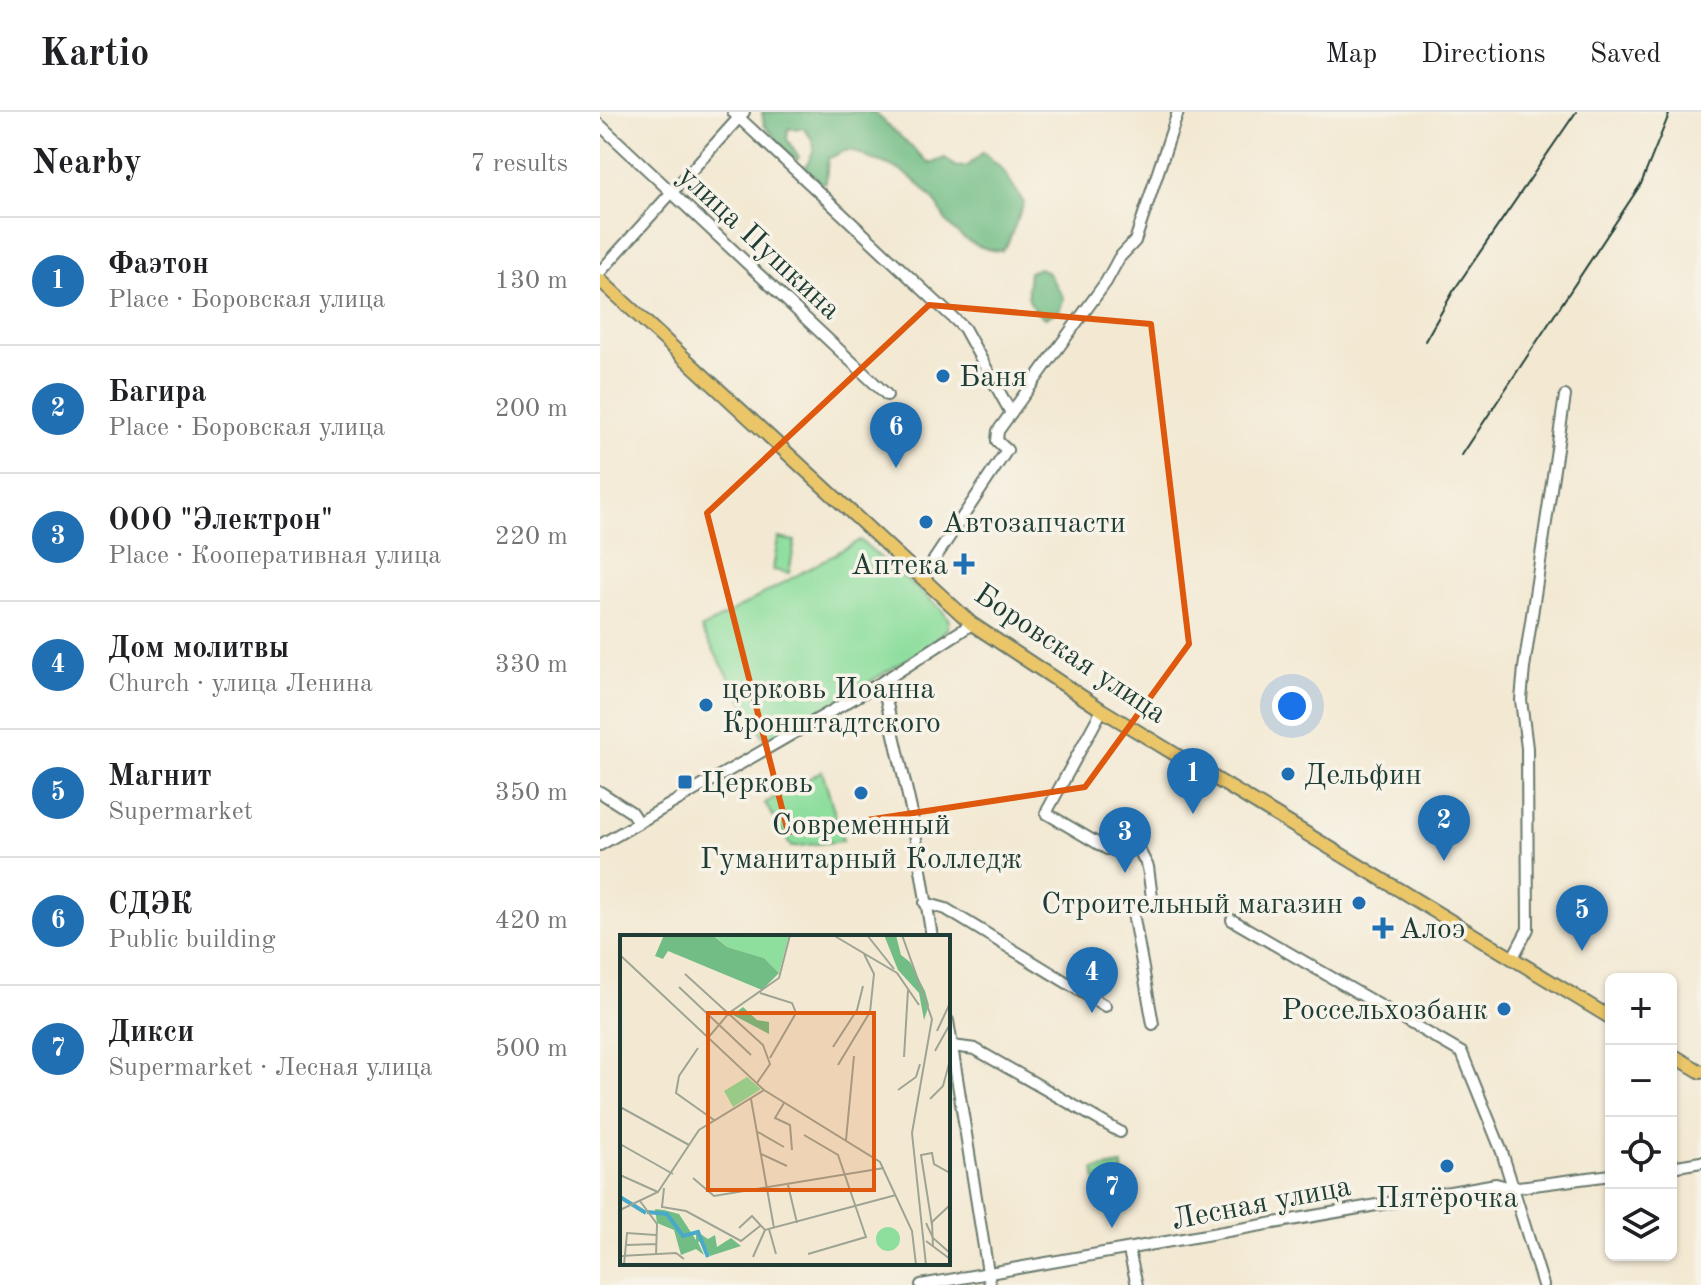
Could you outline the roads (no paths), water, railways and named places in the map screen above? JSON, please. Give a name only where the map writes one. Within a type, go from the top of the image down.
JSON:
[{"type":"main road","name":"Боровская улица","points":[[600,280],[972,624],[1102,710],[1605,1014]]},
{"type":"main road","points":[[1677,1058],[1701,1072]]},
{"type":"street","points":[[922,578],[1007,450],[997,441],[998,431],[1119,258],[1135,241],[1178,112]]},
{"type":"street","points":[[600,272],[739,114],[964,328],[1011,413]]},
{"type":"street","name":"улица Пушкина","points":[[600,125],[887,395]]},
{"type":"street","points":[[1512,959],[1528,929],[1527,748],[1521,700],[1524,668],[1565,396]]},
{"type":"street","points":[[600,845],[882,682],[972,624]]},
{"type":"street","points":[[882,682],[911,809],[932,935]]},
{"type":"street","points":[[1102,710],[1046,813],[1107,849],[1137,846],[1148,867],[1152,898],[1133,913],[1153,1024]]},
{"type":"street","points":[[600,792],[631,812],[638,822]]},
{"type":"street","points":[[925,903],[946,909],[1105,1006]]},
{"type":"street","points":[[1232,920],[1462,1053],[1502,1152],[1543,1285]]},
{"type":"street","points":[[950,1031],[953,1073],[990,1280]]},
{"type":"street","points":[[953,1046],[975,1049],[1120,1132]]},
{"type":"street","points":[[1677,1166],[1701,1162]]},
{"type":"street","name":"Лесная улица","points":[[921,1285],[990,1280],[1129,1251],[1496,1184],[1511,1188],[1605,1176]]},
{"type":"street","points":[[1129,1251],[1137,1285]]},
{"type":"railway","points":[[1425,341],[1454,290],[1576,112]]},
{"type":"railway","points":[[1462,455],[1641,184],[1670,112]]},
{"type":"place","name":"Баня","points":[[943,376]]},
{"type":"place","name":"СДЭК","points":[[896,468]]},
{"type":"place","name":"Автозапчасти","points":[[926,522]]},
{"type":"place","name":"Аптека","points":[[964,564]]},
{"type":"place","name":"церковь Иоанна Кронштадтского","points":[[706,705]]},
{"type":"place","name":"Дельфин","points":[[1288,774]]},
{"type":"place","name":"Церковь","points":[[685,782]]},
{"type":"place","name":"Современный Гуманитарный Колледж","points":[[861,793]]},
{"type":"place","name":"Фаэтон","points":[[1193,814]]},
{"type":"place","name":"Багира","points":[[1444,861]]},
{"type":"place","name":"ООО \"Электрон\"","points":[[1125,873]]},
{"type":"place","name":"Строительный магазин","points":[[1359,903]]},
{"type":"place","name":"Алоэ","points":[[1383,928]]},
{"type":"place","name":"Магнит","points":[[1582,951]]},
{"type":"place","name":"Россельхозбанк","points":[[1504,1009]]},
{"type":"place","name":"Дом молитвы","points":[[1092,1013]]},
{"type":"place","name":"Пятёрочка","points":[[1447,1166]]},
{"type":"place","name":"Дикси","points":[[1112,1228]]}]
